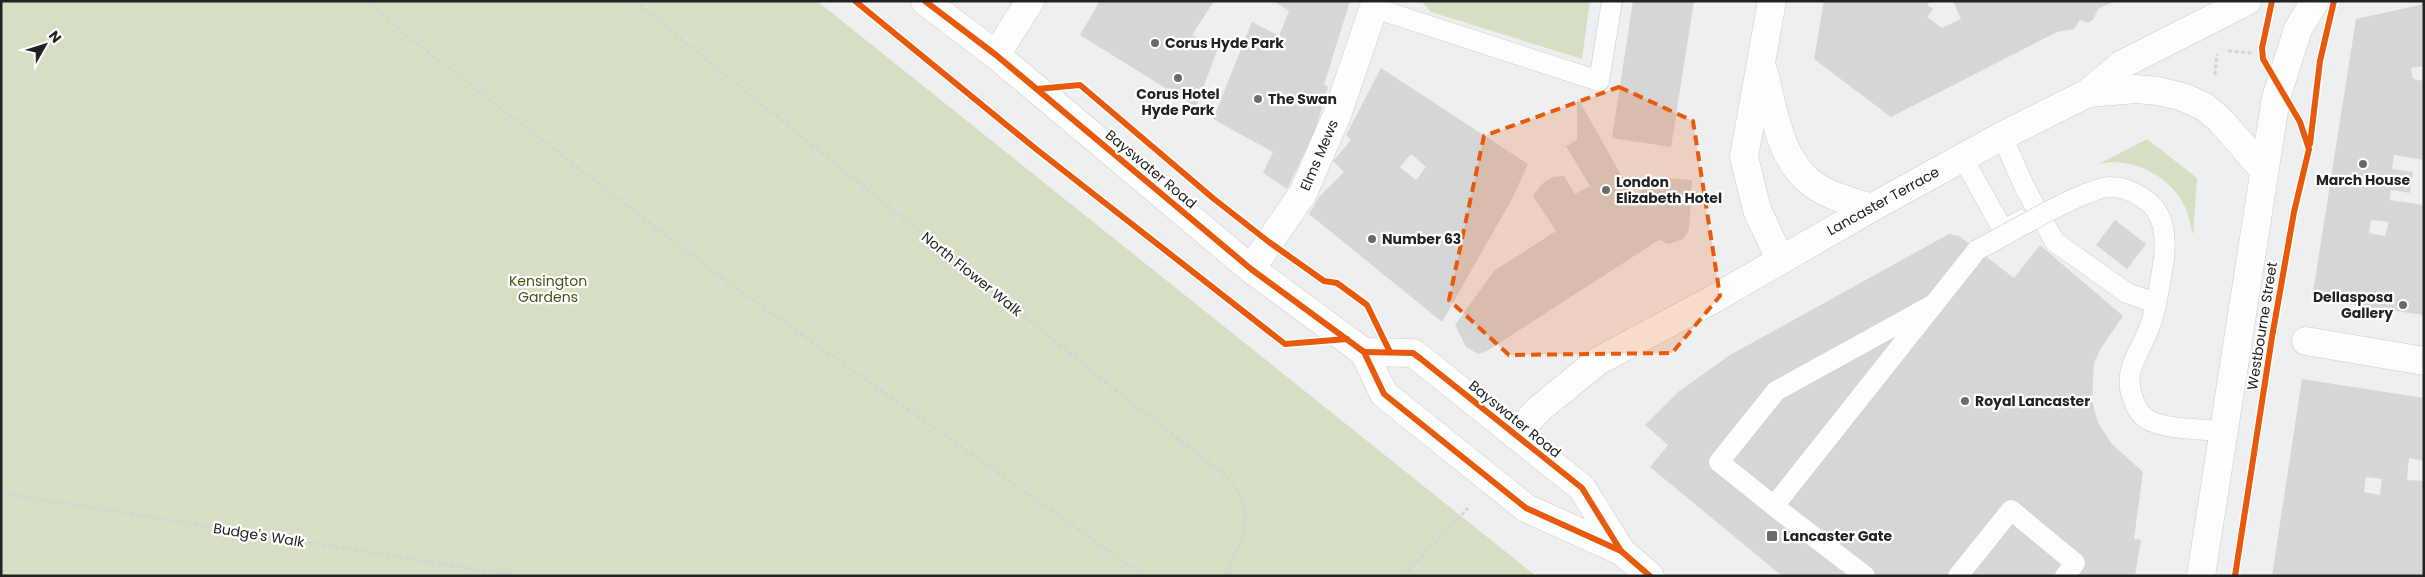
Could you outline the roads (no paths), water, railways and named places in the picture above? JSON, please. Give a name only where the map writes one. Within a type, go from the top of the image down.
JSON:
[{"type":"main road","name":"Bayswater Road","points":[[925,1],[996,55],[1251,269],[1364,352],[1384,394],[1526,508],[1621,551],[1650,576]]},
{"type":"main road","points":[[996,55],[1030,1]]},
{"type":"main road","points":[[1772,1],[1744,157],[1757,210],[1780,259]]},
{"type":"main road","points":[[2088,93],[2122,65],[2247,1]]},
{"type":"main road","name":"Westbourne Street","points":[[2201,576],[2276,98],[2298,29],[2315,1]]},
{"type":"main road","name":"Elms Mews","points":[[1251,269],[1303,193],[1337,115],[1375,5]]},
{"type":"main road","points":[[1762,64],[1785,152],[1810,182],[1824,191],[1871,208]]},
{"type":"main road","name":"Lancaster Terrace","points":[[1515,435],[1539,409],[1598,361],[2002,136],[2088,93],[2136,90],[2158,91],[2183,97],[2205,107],[2220,120],[2264,170]]},
{"type":"main road","points":[[2306,341],[2424,361]]},
{"type":"main road","name":"Bayswater Road","points":[[1364,352],[1413,353],[1582,488],[1621,551]]},
{"type":"lane","points":[[1375,5],[1598,81],[1612,1]]},
{"type":"lane","points":[[2002,136],[2055,242],[2127,293],[2156,303]]},
{"type":"lane","points":[[1963,158],[2003,230],[2039,212]]},
{"type":"lane","points":[[1774,506],[1977,250],[2088,193],[2110,186],[2132,190],[2152,204],[2161,219],[2166,237],[2164,259],[2152,322],[2131,364],[2128,380],[2136,408],[2147,419],[2162,424],[2223,432]]},
{"type":"lane","points":[[1865,576],[1719,462],[1776,391],[1934,304]]},
{"type":"lane","points":[[1958,576],[2011,510],[2075,563],[2065,576]]},
{"type":"place","name":"Corus Hyde Park","points":[[1155,43]]},
{"type":"place","name":"Corus Hotel Hyde Park","points":[[1178,78]]},
{"type":"place","name":"The Swan","points":[[1258,99]]},
{"type":"place","name":"March House","points":[[2363,164]]},
{"type":"place","name":"London Elizabeth Hotel","points":[[1606,190]]},
{"type":"place","name":"Number 63","points":[[1372,239]]},
{"type":"place","name":"Dellasposa Gallery","points":[[2403,305]]},
{"type":"place","name":"Royal Lancaster","points":[[1965,401]]},
{"type":"place","name":"Lancaster Gate","points":[[1772,536]]},
{"type":"park label","name":"Kensington Gardens","points":[[548,290]]}]
